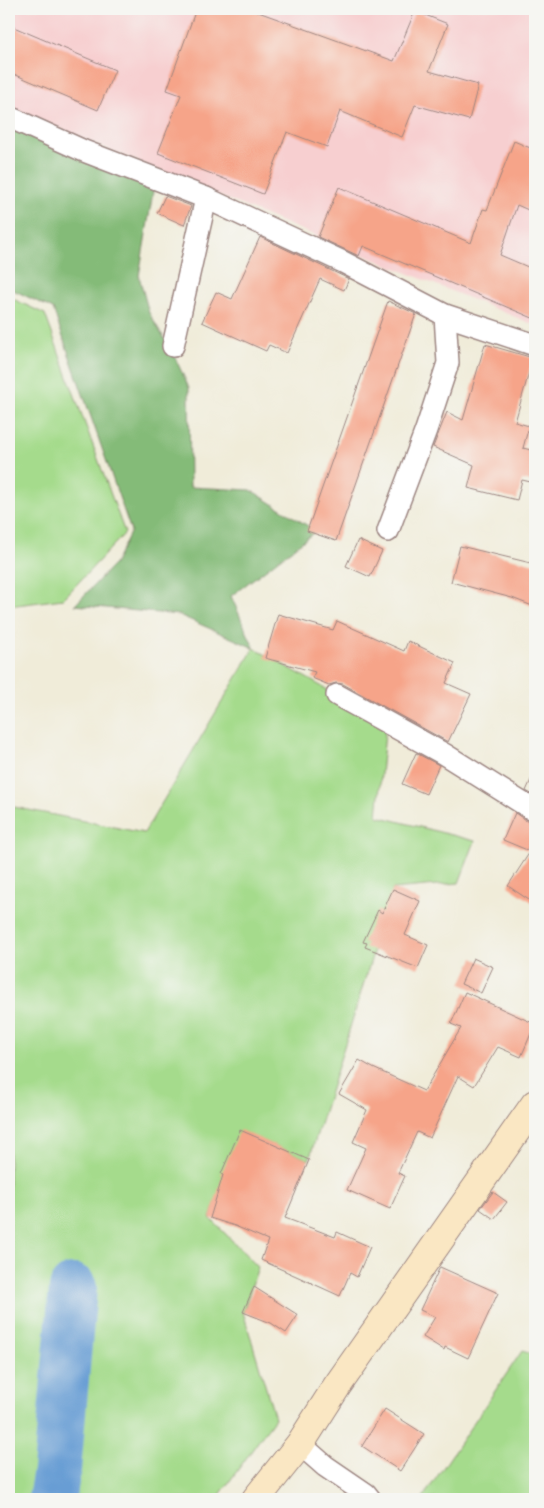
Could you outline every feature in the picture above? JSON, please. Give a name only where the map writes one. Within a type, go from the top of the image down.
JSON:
[{"type":"main road","points":[[256,1499],[300,1444],[343,1378],[535,1104]]},
{"type":"street","points":[[9,116],[84,150],[206,198],[343,262],[445,315],[535,345]]},
{"type":"street","points":[[174,346],[206,198]]},
{"type":"street","points":[[388,531],[426,430],[448,362],[445,315]]},
{"type":"street","points":[[337,695],[444,754],[535,812]]},
{"type":"street","points":[[300,1444],[325,1466],[366,1494],[370,1499]]},
{"type":"shaded area","points":[[9,9],[535,9],[535,325],[267,216],[9,107]]},
{"type":"green space","points":[[9,126],[154,186],[139,276],[149,313],[173,353],[189,388],[190,487],[251,490],[316,531],[231,596],[254,648],[179,615],[75,605],[115,563],[131,531],[53,309],[9,288]]},
{"type":"green space","points":[[9,297],[45,314],[125,533],[63,599],[9,606]]},
{"type":"green space","points":[[254,648],[386,723],[377,816],[475,841],[459,883],[393,889],[309,1160],[240,1131],[210,1218],[258,1267],[243,1312],[275,1418],[217,1499],[9,1499],[9,806],[144,833]]},
{"type":"green space","points":[[522,1351],[535,1355],[535,1499],[422,1499]]},
{"type":"building","points":[[196,9],[250,9],[394,61],[415,11],[448,24],[429,71],[478,85],[469,120],[415,105],[402,137],[340,111],[327,147],[287,132],[263,194],[158,153],[181,95],[167,90]]},
{"type":"building","points":[[9,25],[115,70],[98,110],[9,72]]},
{"type":"building","points":[[514,141],[535,150],[535,213],[517,205],[500,255],[535,270],[535,319],[363,246],[359,256],[318,237],[339,187],[471,243],[483,209],[487,210]]},
{"type":"building","points":[[165,196],[191,206],[184,225],[157,213]]},
{"type":"building","points":[[260,237],[349,279],[344,290],[320,279],[287,353],[269,345],[266,351],[202,322],[216,292],[232,299]]},
{"type":"building","points":[[388,301],[416,314],[336,541],[307,531]]},
{"type":"building","points":[[485,344],[533,358],[515,422],[529,426],[523,448],[535,451],[535,483],[522,480],[517,500],[468,488],[474,465],[433,447],[447,412],[463,420]]},
{"type":"building","points":[[358,540],[382,551],[370,577],[346,566]]},
{"type":"building","points":[[460,546],[535,564],[535,607],[512,598],[451,582]]},
{"type":"building","points":[[278,614],[333,630],[337,621],[404,651],[408,641],[455,663],[446,683],[471,694],[448,742],[343,684],[329,685],[312,678],[315,672],[265,658]]},
{"type":"building","points":[[416,753],[439,765],[426,794],[402,784]]},
{"type":"building","points":[[535,771],[535,796],[526,791]]},
{"type":"building","points":[[515,813],[528,822],[535,823],[535,831],[527,850],[503,840]]},
{"type":"building","points":[[535,844],[535,904],[508,886]]},
{"type":"building","points":[[393,889],[420,901],[405,935],[428,945],[418,968],[365,947],[367,943],[363,942],[378,910],[382,913]]},
{"type":"building","points":[[473,958],[493,967],[481,993],[461,984]]},
{"type":"building","points":[[465,992],[535,1024],[521,1057],[498,1047],[474,1086],[458,1076],[430,1138],[417,1132],[398,1173],[405,1176],[390,1209],[347,1190],[366,1148],[353,1142],[367,1110],[339,1094],[359,1060],[424,1091],[461,1028],[451,1024]]},
{"type":"building","points":[[240,1130],[309,1160],[285,1218],[335,1237],[337,1232],[370,1247],[357,1277],[350,1273],[340,1296],[261,1260],[268,1240],[210,1218],[223,1175],[221,1174]]},
{"type":"building","points":[[493,1192],[507,1202],[494,1219],[480,1209]]},
{"type":"building","points":[[440,1267],[498,1293],[468,1358],[445,1347],[444,1350],[423,1337],[435,1317],[420,1310]]},
{"type":"building","points":[[254,1287],[298,1315],[286,1333],[271,1323],[243,1312]]},
{"type":"building","points":[[385,1409],[424,1434],[400,1471],[362,1446]]},
{"type":"waterway","points":[[52,1499],[57,1470],[73,1288]]}]
